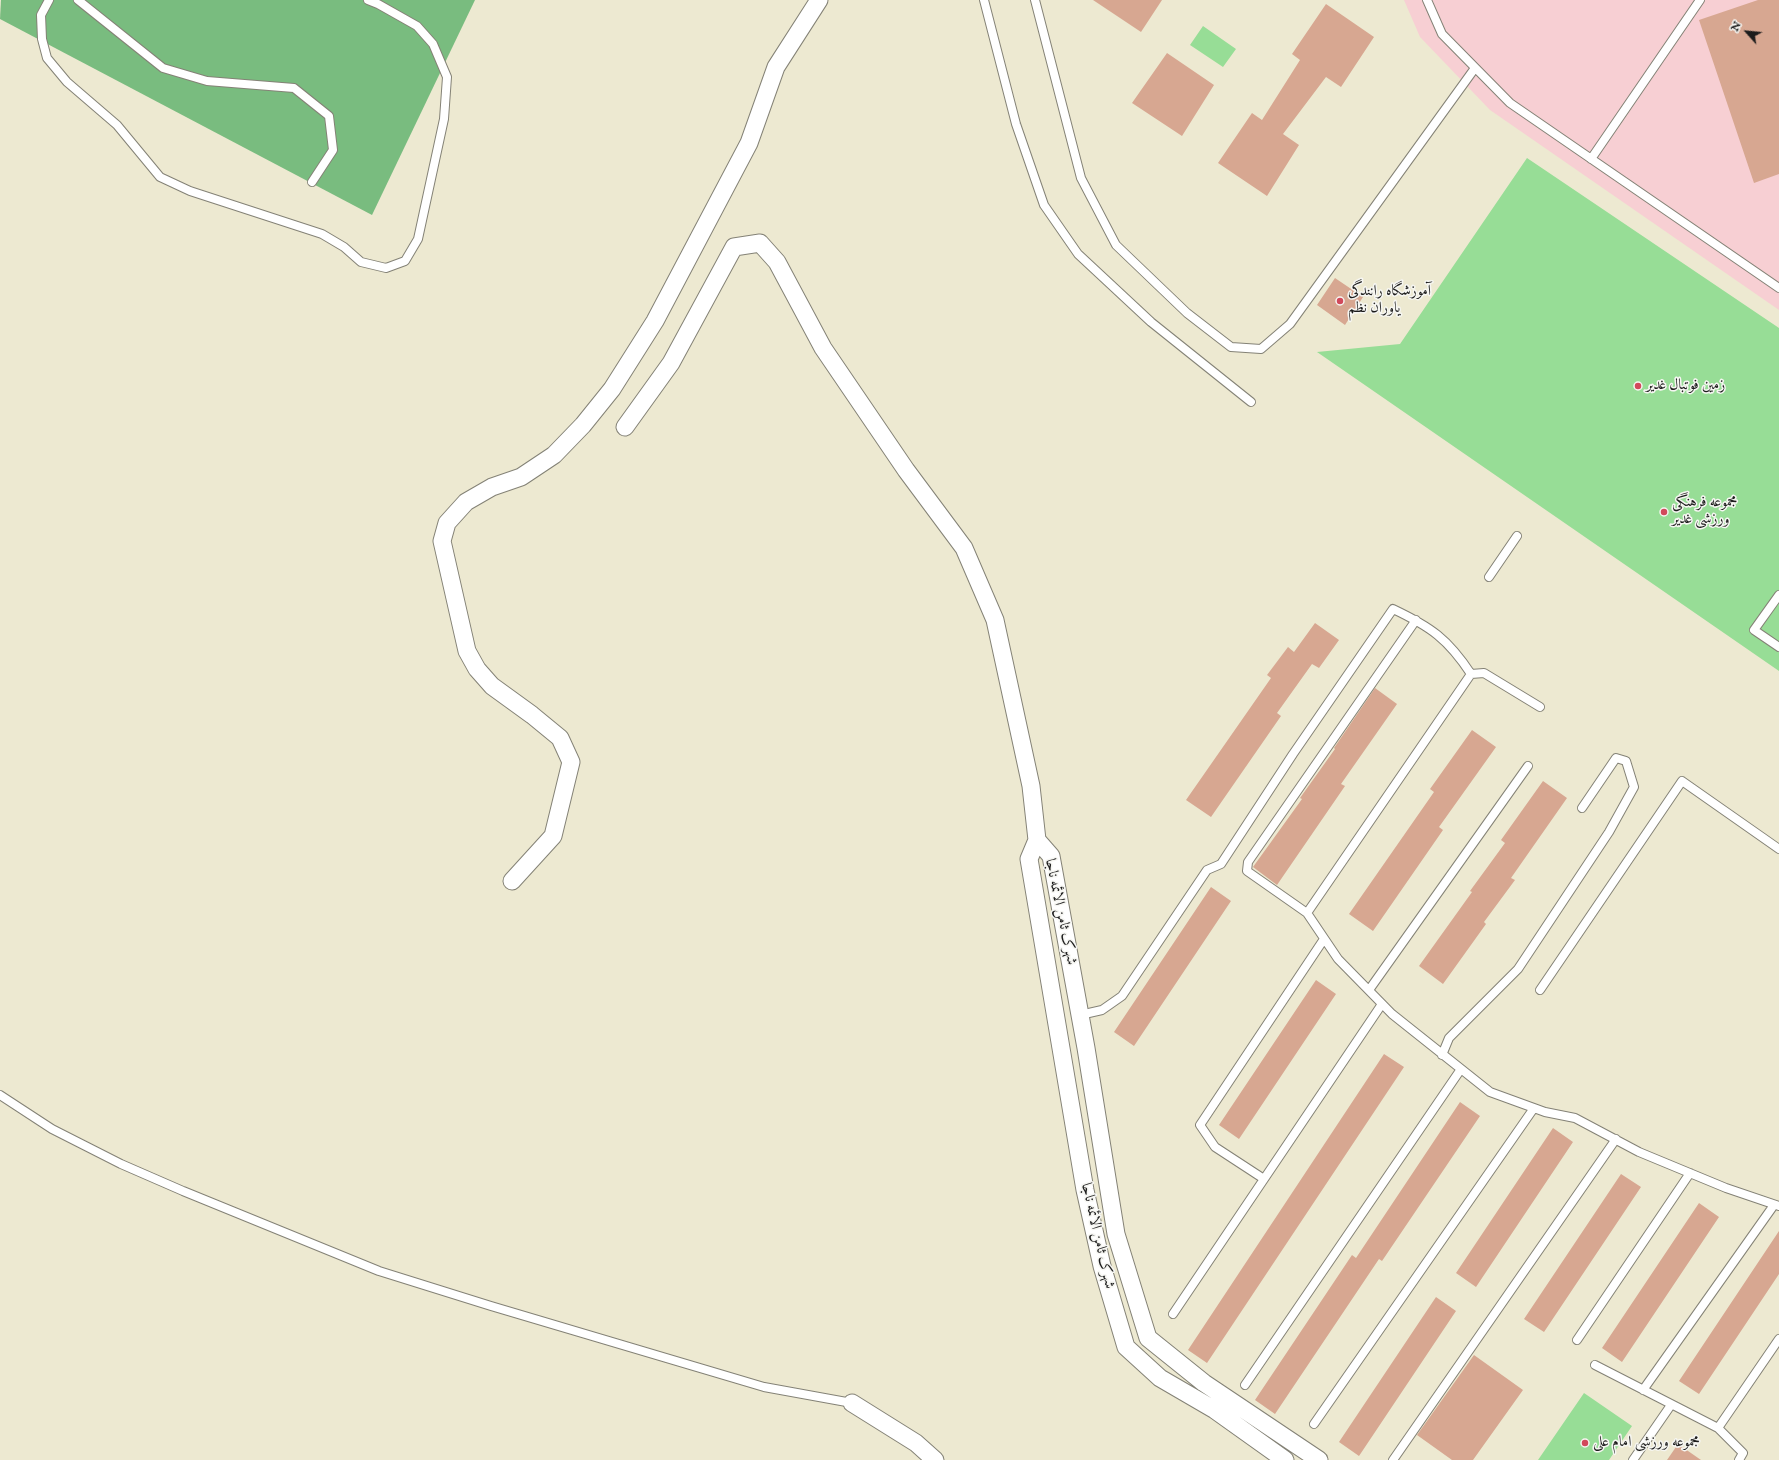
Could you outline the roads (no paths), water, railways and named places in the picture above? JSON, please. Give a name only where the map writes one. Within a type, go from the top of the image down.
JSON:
[{"type":"street","points":[[512,881],[553,836],[571,762],[560,738],[492,686],[477,668],[467,651],[442,540],[447,523],[466,502],[492,486],[521,477],[554,456],[583,425],[612,389],[655,321],[749,143],[776,67],[819,0]]},
{"type":"street","points":[[625,427],[671,363],[734,247],[760,243],[778,262],[823,348],[906,470],[964,548],[995,620],[1031,786],[1037,840]]},
{"type":"street","name":"شهرک ثامن الائمه ناجا","points":[[1285,1460],[1206,1405],[1160,1378],[1126,1347],[1099,1252],[1085,1190],[1029,859],[1037,840],[1051,856],[1080,1015],[1116,1234],[1148,1338],[1215,1390],[1319,1460]]},
{"type":"street","points":[[1056,1020],[1080,1015]]},
{"type":"street","points":[[1099,1252],[1120,1248]]},
{"type":"street","points":[[1206,1405],[1215,1390]]},
{"type":"street","points":[[852,1403],[916,1443],[935,1460]]},
{"type":"lane","points":[[49,0],[41,15],[42,39],[47,58],[67,82],[117,125],[160,178],[190,192],[322,234],[344,247],[361,262],[386,268],[405,261],[418,239],[444,119],[448,77],[433,44],[418,26],[368,0]]},
{"type":"lane","points":[[78,0],[163,68],[207,81],[294,88],[329,116],[333,150],[312,182]]},
{"type":"lane","points":[[984,0],[1016,124],[1044,206],[1078,254],[1151,322],[1251,402]]},
{"type":"lane","points":[[1035,0],[1081,178],[1116,245],[1187,313],[1231,347],[1261,349],[1290,324],[1475,68]]},
{"type":"lane","points":[[1428,0],[1442,34],[1510,103],[1779,288]]},
{"type":"lane","points":[[1590,159],[1700,0]]},
{"type":"lane","points":[[1488,577],[1517,536]]},
{"type":"lane","points":[[1779,595],[1754,630],[1779,647]]},
{"type":"lane","points":[[1080,1015],[1102,1010],[1122,996],[1207,870],[1221,864],[1293,754],[1393,609],[1416,620],[1435,632],[1457,652],[1471,674]]},
{"type":"lane","points":[[1416,620],[1248,862],[1246,871],[1306,913],[1338,959],[1392,1014],[1490,1092],[1546,1112],[1575,1118],[1639,1152],[1726,1188],[1776,1206],[1643,1390]]},
{"type":"lane","points":[[1471,674],[1484,673],[1540,707]]},
{"type":"lane","points":[[1306,913],[1471,674]]},
{"type":"lane","points":[[1442,1055],[1449,1038],[1518,969],[1609,832],[1634,787],[1626,761],[1616,758],[1582,808]]},
{"type":"lane","points":[[1369,990],[1528,766]]},
{"type":"lane","points":[[1540,990],[1682,781],[1779,849]]},
{"type":"lane","points":[[1264,1179],[1215,1147],[1200,1125],[1324,939]]},
{"type":"lane","points":[[1173,1314],[1382,1004]]},
{"type":"lane","points":[[1245,1385],[1461,1069]]},
{"type":"lane","points":[[0,1095],[52,1129],[122,1164],[183,1191],[379,1271],[764,1387],[852,1403]]},
{"type":"lane","points":[[1314,1424],[1534,1108]]},
{"type":"lane","points":[[1393,1460],[1616,1139]]},
{"type":"lane","points":[[1578,1340],[1690,1173]]},
{"type":"lane","points":[[1718,1428],[1779,1339]]},
{"type":"lane","points":[[1594,1365],[1718,1428],[1743,1453],[1739,1460]]},
{"type":"lane","points":[[1633,1460],[1671,1405]]},
{"type":"place","name":"آموزشگاه رانندگی یاوران نظم","points":[[1340,301]]},
{"type":"place","name":"زمین فوتبال غدیر","points":[[1638,386]]},
{"type":"place","name":"مجموعه فرهنگی ورزشی غدیر","points":[[1664,512]]},
{"type":"place","name":"مجموعه ورزشی امام علی","points":[[1585,1443]]}]
